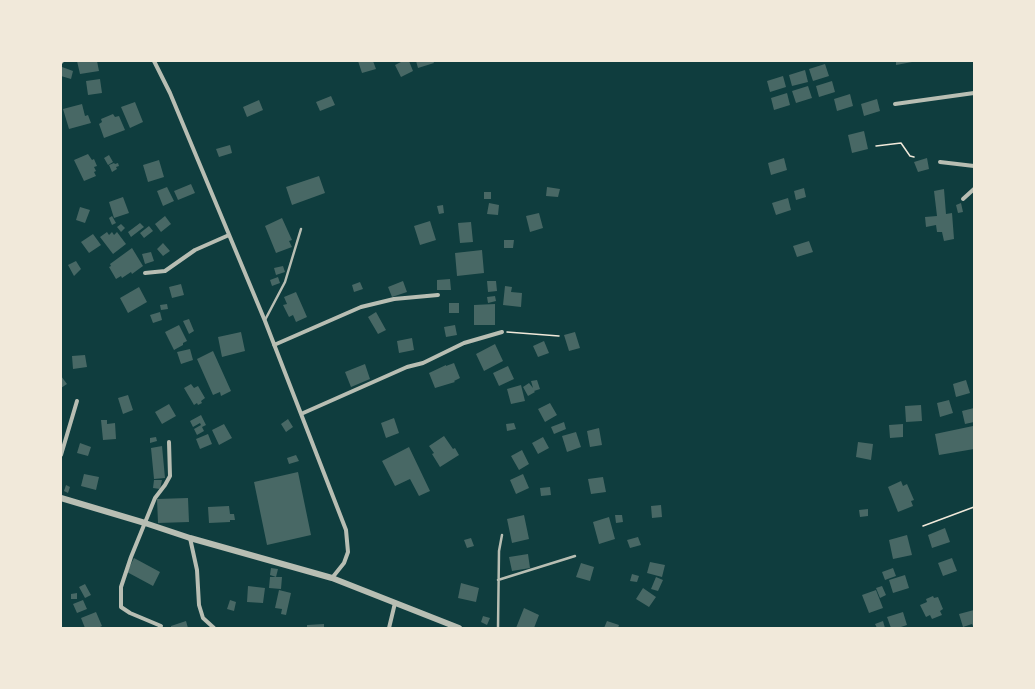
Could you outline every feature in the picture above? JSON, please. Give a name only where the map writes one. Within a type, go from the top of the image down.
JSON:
[{"type":"street","points":[[154,61],[170,93],[229,234],[346,530],[348,552],[344,563],[332,578]]},
{"type":"street","points":[[895,104],[974,93]]},
{"type":"street","points":[[940,162],[974,166]]},
{"type":"street","points":[[963,200],[974,189]]},
{"type":"street","points":[[145,273],[165,271],[195,250],[229,234]]},
{"type":"street","points":[[274,345],[361,307],[394,299],[438,295]]},
{"type":"street","points":[[301,414],[464,343],[502,332]]},
{"type":"street","points":[[61,455],[77,401]]},
{"type":"street","points":[[161,626],[130,613],[121,607],[121,587],[131,557],[155,498],[165,486],[170,476],[169,442]]},
{"type":"street","points":[[61,498],[146,523],[190,538],[332,578],[459,628]]},
{"type":"street","points":[[190,538],[197,570],[199,605],[203,618],[214,628]]},
{"type":"street","points":[[389,628],[395,603]]},
{"type":"lane","points":[[264,321],[285,282],[301,229]]},
{"type":"lane","points":[[498,628],[499,551],[502,534]]},
{"type":"lane","points":[[498,580],[575,556]]},
{"type":"path","points":[[876,146],[900,143],[910,156],[914,157]]},
{"type":"path","points":[[502,332],[559,336]]},
{"type":"path","points":[[923,526],[974,507]]},
{"type":"building","points":[[77,61],[97,61],[99,71],[80,74]]},
{"type":"building","points":[[358,61],[373,61],[376,69],[362,73]]},
{"type":"building","points":[[403,61],[409,61],[413,71],[401,77],[395,65]]},
{"type":"building","points":[[416,61],[433,61],[434,63],[418,68]]},
{"type":"building","points":[[896,61],[912,61],[912,62],[896,65]]},
{"type":"building","points":[[825,64],[829,76],[813,81],[809,69]]},
{"type":"building","points":[[62,67],[73,71],[71,79],[61,76]]},
{"type":"building","points":[[805,70],[808,82],[792,86],[789,75]]},
{"type":"building","points":[[783,76],[786,87],[770,92],[767,81]]},
{"type":"building","points":[[100,79],[102,93],[88,95],[86,81]]},
{"type":"building","points":[[832,81],[835,92],[819,97],[816,86]]},
{"type":"building","points":[[808,86],[812,98],[796,103],[792,91]]},
{"type":"building","points":[[787,93],[790,105],[774,110],[771,98]]},
{"type":"building","points":[[850,94],[853,106],[837,111],[834,99]]},
{"type":"building","points":[[331,96],[335,105],[320,111],[316,102]]},
{"type":"building","points":[[877,99],[880,111],[864,116],[861,104]]},
{"type":"building","points":[[259,100],[263,110],[247,117],[243,107]]},
{"type":"building","points":[[135,102],[143,122],[130,128],[121,107]]},
{"type":"building","points":[[82,104],[85,116],[88,115],[91,123],[69,129],[63,109]]},
{"type":"building","points":[[113,114],[115,117],[119,116],[125,130],[104,138],[99,124],[102,122],[101,119]]},
{"type":"building","points":[[864,131],[868,149],[852,153],[848,135]]},
{"type":"building","points":[[230,145],[232,153],[219,157],[216,149]]},
{"type":"building","points":[[88,154],[92,160],[94,159],[97,166],[94,167],[96,176],[84,181],[74,160]]},
{"type":"building","points":[[109,155],[113,162],[108,165],[104,158]]},
{"type":"building","points":[[784,158],[787,170],[771,175],[768,163]]},
{"type":"building","points":[[927,158],[929,169],[918,172],[914,162]]},
{"type":"building","points":[[159,160],[164,177],[148,182],[143,165]]},
{"type":"building","points":[[118,163],[119,166],[112,172],[109,165]]},
{"type":"building","points":[[319,176],[325,193],[292,205],[286,187]]},
{"type":"building","points":[[191,184],[195,193],[178,200],[174,191]]},
{"type":"building","points":[[167,187],[174,201],[163,206],[157,191]]},
{"type":"building","points":[[547,187],[560,189],[558,197],[546,196]]},
{"type":"building","points":[[804,188],[806,197],[796,200],[794,191]]},
{"type":"building","points":[[944,189],[946,214],[952,213],[954,239],[944,241],[942,232],[937,232],[936,225],[926,227],[925,217],[937,216],[934,191]]},
{"type":"building","points":[[484,192],[491,192],[491,199],[484,199]]},
{"type":"building","points":[[123,197],[129,213],[114,218],[109,202]]},
{"type":"building","points":[[788,198],[791,210],[776,215],[772,203]]},
{"type":"building","points":[[489,203],[499,205],[498,215],[487,214]]},
{"type":"building","points":[[961,203],[963,212],[958,213],[956,205]]},
{"type":"building","points":[[443,205],[444,213],[439,214],[437,206]]},
{"type":"building","points":[[80,207],[90,210],[85,223],[76,220]]},
{"type":"building","points":[[539,213],[543,228],[530,232],[526,216]]},
{"type":"building","points":[[112,216],[116,223],[112,225],[109,218]]},
{"type":"building","points":[[165,216],[171,224],[161,232],[155,224]]},
{"type":"building","points":[[282,218],[292,240],[289,241],[292,247],[276,253],[265,226]]},
{"type":"building","points":[[430,221],[436,240],[420,245],[414,226]]},
{"type":"building","points":[[471,222],[473,242],[460,243],[458,223]]},
{"type":"building","points":[[140,223],[144,227],[131,237],[128,232]]},
{"type":"building","points":[[121,224],[125,228],[121,232],[117,227]]},
{"type":"building","points":[[149,226],[153,231],[144,238],[140,233]]},
{"type":"building","points":[[107,232],[109,235],[112,232],[114,235],[117,232],[126,244],[113,254],[100,237]]},
{"type":"building","points":[[93,234],[101,245],[89,253],[81,242]]},
{"type":"building","points":[[504,240],[514,240],[513,248],[504,248]]},
{"type":"building","points":[[809,241],[813,252],[797,257],[793,246]]},
{"type":"building","points":[[163,243],[170,251],[163,256],[157,249]]},
{"type":"building","points":[[132,248],[143,266],[132,274],[131,272],[122,278],[121,276],[116,279],[109,267],[111,266],[110,264]]},
{"type":"building","points":[[482,250],[484,273],[457,276],[455,253]]},
{"type":"building","points":[[151,252],[154,261],[145,264],[142,254]]},
{"type":"building","points":[[76,261],[81,269],[74,276],[68,265]]},
{"type":"building","points":[[283,266],[285,272],[276,275],[274,268]]},
{"type":"building","points":[[278,277],[280,283],[272,286],[270,280]]},
{"type":"building","points":[[450,279],[451,290],[437,290],[437,280]]},
{"type":"building","points":[[403,281],[407,292],[392,297],[388,287]]},
{"type":"building","points":[[487,281],[496,281],[497,291],[488,292]]},
{"type":"building","points":[[360,282],[363,289],[354,292],[352,285]]},
{"type":"building","points":[[181,284],[184,295],[172,298],[169,287]]},
{"type":"building","points":[[505,286],[512,287],[511,292],[522,293],[521,307],[503,305]]},
{"type":"building","points":[[139,287],[147,302],[128,313],[120,298]]},
{"type":"building","points":[[296,292],[307,317],[296,322],[293,315],[289,317],[283,305],[287,304],[284,297]]},
{"type":"building","points":[[495,296],[496,301],[488,303],[487,297]]},
{"type":"building","points":[[449,303],[459,303],[459,313],[449,313]]},
{"type":"building","points":[[167,304],[168,309],[161,310],[160,305]]},
{"type":"building","points":[[495,304],[495,325],[474,325],[474,305]]},
{"type":"building","points":[[160,312],[162,320],[153,323],[150,315]]},
{"type":"building","points":[[376,312],[386,330],[378,334],[368,317]]},
{"type":"building","points":[[189,319],[194,331],[189,334],[183,321]]},
{"type":"building","points":[[179,325],[187,341],[174,350],[165,332]]},
{"type":"building","points":[[455,325],[457,335],[446,337],[444,327]]},
{"type":"building","points":[[241,332],[245,351],[222,357],[218,337]]},
{"type":"building","points":[[575,332],[580,348],[569,351],[564,335]]},
{"type":"building","points":[[412,338],[414,350],[399,353],[397,341]]},
{"type":"building","points":[[544,341],[549,353],[538,357],[533,346]]},
{"type":"building","points":[[495,344],[503,361],[484,371],[476,354]]},
{"type":"building","points":[[190,349],[193,360],[181,364],[177,352]]},
{"type":"building","points":[[213,351],[231,391],[221,396],[220,392],[213,395],[197,359]]},
{"type":"building","points":[[85,355],[87,367],[73,369],[72,356]]},
{"type":"building","points":[[454,363],[460,378],[454,381],[455,382],[435,388],[429,373]]},
{"type":"building","points":[[365,364],[370,379],[351,387],[345,372]]},
{"type":"building","points":[[508,366],[514,379],[499,386],[493,373]]},
{"type":"building","points":[[61,376],[67,384],[61,388]]},
{"type":"building","points":[[537,380],[540,389],[534,391],[535,392],[528,396],[523,387],[529,383],[533,388],[531,381]]},
{"type":"building","points":[[966,380],[970,393],[956,397],[953,384]]},
{"type":"building","points":[[191,384],[194,388],[198,386],[205,398],[201,401],[202,403],[198,405],[197,403],[194,405],[184,388]]},
{"type":"building","points":[[521,385],[525,401],[511,404],[507,389]]},
{"type":"building","points":[[128,395],[133,410],[123,414],[118,398]]},
{"type":"building","points":[[949,400],[953,413],[940,417],[937,403]]},
{"type":"building","points":[[550,403],[557,415],[545,422],[538,409]]},
{"type":"building","points":[[169,404],[176,416],[162,424],[155,412]]},
{"type":"building","points":[[921,405],[922,421],[906,422],[905,406]]},
{"type":"building","points":[[974,408],[974,422],[965,424],[962,411]]},
{"type":"building","points":[[201,415],[206,425],[202,427],[204,431],[197,435],[194,429],[201,425],[200,423],[193,427],[190,421]]},
{"type":"building","points":[[394,418],[399,433],[386,438],[381,423]]},
{"type":"building","points":[[288,419],[293,427],[286,432],[281,424]]},
{"type":"building","points":[[101,420],[107,420],[107,424],[115,423],[116,439],[103,440]]},
{"type":"building","points":[[564,422],[566,429],[554,434],[551,427]]},
{"type":"building","points":[[514,423],[516,429],[507,431],[506,424]]},
{"type":"building","points":[[224,424],[232,438],[219,445],[212,430]]},
{"type":"building","points":[[903,424],[903,437],[890,438],[889,425]]},
{"type":"building","points":[[973,426],[974,449],[939,455],[935,434]]},
{"type":"building","points":[[599,428],[602,445],[590,447],[587,431]]},
{"type":"building","points":[[576,432],[581,447],[567,452],[562,436]]},
{"type":"building","points":[[208,434],[212,444],[200,449],[196,439]]},
{"type":"building","points":[[444,436],[459,455],[440,467],[429,446]]},
{"type":"building","points":[[156,437],[157,441],[150,443],[150,438]]},
{"type":"building","points":[[543,437],[549,448],[538,454],[532,443]]},
{"type":"building","points":[[858,442],[873,444],[871,460],[856,457]]},
{"type":"building","points":[[80,443],[91,447],[88,456],[77,453]]},
{"type":"building","points":[[162,446],[165,478],[154,479],[151,448]]},
{"type":"building","points":[[409,447],[430,491],[419,496],[410,479],[395,486],[382,461]]},
{"type":"building","points":[[522,450],[529,464],[519,470],[511,456]]},
{"type":"building","points":[[296,455],[299,461],[289,464],[287,458]]},
{"type":"building","points":[[298,472],[311,535],[267,545],[254,482]]},
{"type":"building","points":[[84,474],[99,477],[96,490],[81,486]]},
{"type":"building","points":[[523,474],[529,488],[516,494],[510,480]]},
{"type":"building","points":[[603,477],[606,492],[591,494],[588,479]]},
{"type":"building","points":[[154,480],[162,480],[160,489],[153,488]]},
{"type":"building","points":[[901,481],[903,486],[907,484],[914,500],[911,501],[913,506],[898,512],[888,487]]},
{"type":"building","points":[[66,485],[70,487],[68,493],[64,491]]},
{"type":"building","points":[[550,487],[551,495],[541,496],[540,488]]},
{"type":"building","points":[[188,498],[189,522],[158,523],[157,499]]},
{"type":"building","points":[[661,505],[662,517],[652,518],[651,506]]},
{"type":"building","points":[[229,506],[230,514],[234,514],[235,520],[230,520],[230,522],[209,523],[208,507]]},
{"type":"building","points":[[868,509],[868,516],[860,517],[859,510]]},
{"type":"building","points":[[524,515],[529,539],[512,543],[507,519]]},
{"type":"building","points":[[615,515],[622,515],[623,522],[616,523]]},
{"type":"building","points":[[609,517],[615,539],[599,544],[593,522]]},
{"type":"building","points":[[945,528],[950,542],[932,548],[928,535]]},
{"type":"building","points":[[907,535],[912,555],[893,559],[889,540]]},
{"type":"building","points":[[638,537],[641,545],[630,548],[627,540]]},
{"type":"building","points":[[471,538],[474,546],[467,548],[464,540]]},
{"type":"building","points":[[528,554],[530,568],[512,571],[509,557]]},
{"type":"building","points":[[134,558],[160,572],[153,586],[127,572]]},
{"type":"building","points":[[952,558],[957,571],[943,576],[938,563]]},
{"type":"building","points":[[650,562],[665,565],[662,577],[647,573]]},
{"type":"building","points":[[581,563],[594,567],[590,581],[576,577]]},
{"type":"building","points":[[271,568],[278,569],[276,577],[270,575]]},
{"type":"building","points":[[893,568],[896,576],[885,580],[882,572]]},
{"type":"building","points":[[632,574],[639,576],[637,582],[630,581]]},
{"type":"building","points":[[905,575],[909,588],[893,593],[889,580]]},
{"type":"building","points":[[270,577],[282,577],[281,589],[269,588]]},
{"type":"building","points":[[656,577],[663,580],[658,591],[651,589]]},
{"type":"building","points":[[461,583],[479,588],[476,602],[458,598]]},
{"type":"building","points":[[85,584],[91,595],[85,598],[79,587]]},
{"type":"building","points":[[248,586],[265,588],[263,603],[247,602]]},
{"type":"building","points":[[882,586],[886,595],[880,598],[876,588]]},
{"type":"building","points":[[643,588],[656,597],[649,607],[636,599]]},
{"type":"building","points":[[279,590],[291,593],[286,615],[281,614],[282,609],[275,608]]},
{"type":"building","points":[[876,590],[883,608],[869,613],[862,595]]},
{"type":"building","points":[[77,593],[77,599],[71,599],[71,594]]},
{"type":"building","points":[[933,596],[934,598],[938,597],[943,609],[940,611],[942,615],[932,619],[930,615],[926,617],[920,605],[927,602],[926,599]]},
{"type":"building","points":[[83,600],[87,609],[77,613],[73,604]]},
{"type":"building","points":[[230,600],[236,602],[234,611],[227,609]]},
{"type":"building","points":[[524,608],[539,615],[534,628],[516,628]]},
{"type":"building","points":[[974,610],[974,628],[972,624],[963,627],[959,614]]},
{"type":"building","points":[[96,612],[102,626],[98,628],[85,628],[81,618]]},
{"type":"building","points":[[903,612],[907,625],[898,628],[891,628],[887,617]]},
{"type":"building","points":[[483,616],[490,618],[487,625],[481,622]]},
{"type":"building","points":[[186,621],[188,628],[171,628],[171,626]]},
{"type":"building","points":[[607,621],[619,625],[618,628],[604,628]]},
{"type":"building","points":[[883,621],[885,628],[877,628],[875,624]]},
{"type":"building","points":[[324,624],[324,628],[307,628],[307,625]]}]
